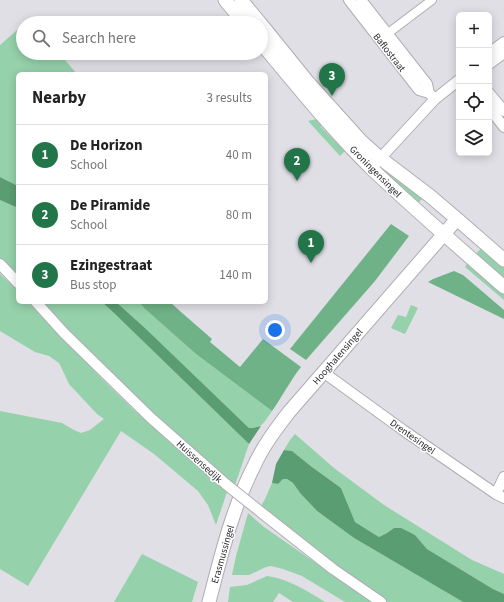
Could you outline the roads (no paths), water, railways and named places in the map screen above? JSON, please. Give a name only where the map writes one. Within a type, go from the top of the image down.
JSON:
[{"type":"street","points":[[225,0],[238,16]]},
{"type":"street","name":"Groningensingel","points":[[241,0],[254,16]]},
{"type":"street","name":"Baflostraat","points":[[349,0],[419,90],[432,96]]},
{"type":"street","points":[[362,0],[426,84],[432,96]]},
{"type":"street","points":[[387,34],[432,0]]},
{"type":"street","name":"Groningensingel","points":[[268,34],[307,81],[361,140],[376,163],[417,211],[504,286]]},
{"type":"street","points":[[492,51],[504,42]]},
{"type":"street","name":"Groningensingel","points":[[268,51],[316,109],[376,163],[430,196],[504,260]]},
{"type":"street","points":[[492,62],[504,53]]},
{"type":"street","points":[[376,163],[432,96],[456,82]]},
{"type":"street","points":[[492,97],[504,112]]},
{"type":"street","points":[[492,112],[504,127]]},
{"type":"street","name":"Hooghalensingel","points":[[236,505],[254,465],[270,437],[289,412],[457,219]]},
{"type":"street","points":[[0,264],[16,281]]},
{"type":"street","name":"Huissensedijk","points":[[38,304],[64,333],[151,418],[227,484],[333,569],[381,602]]},
{"type":"street","name":"Drentesingel","points":[[323,372],[397,426],[500,496]]},
{"type":"street","points":[[500,496],[504,478]]},
{"type":"street","name":"Erasmussingel","points":[[209,602],[236,505]]},
{"type":"place","name":"Ezingestraat","points":[[332,96]]},
{"type":"place","name":"De Piramide","points":[[297,181]]},
{"type":"place","name":"De Horizon","points":[[311,263]]}]
